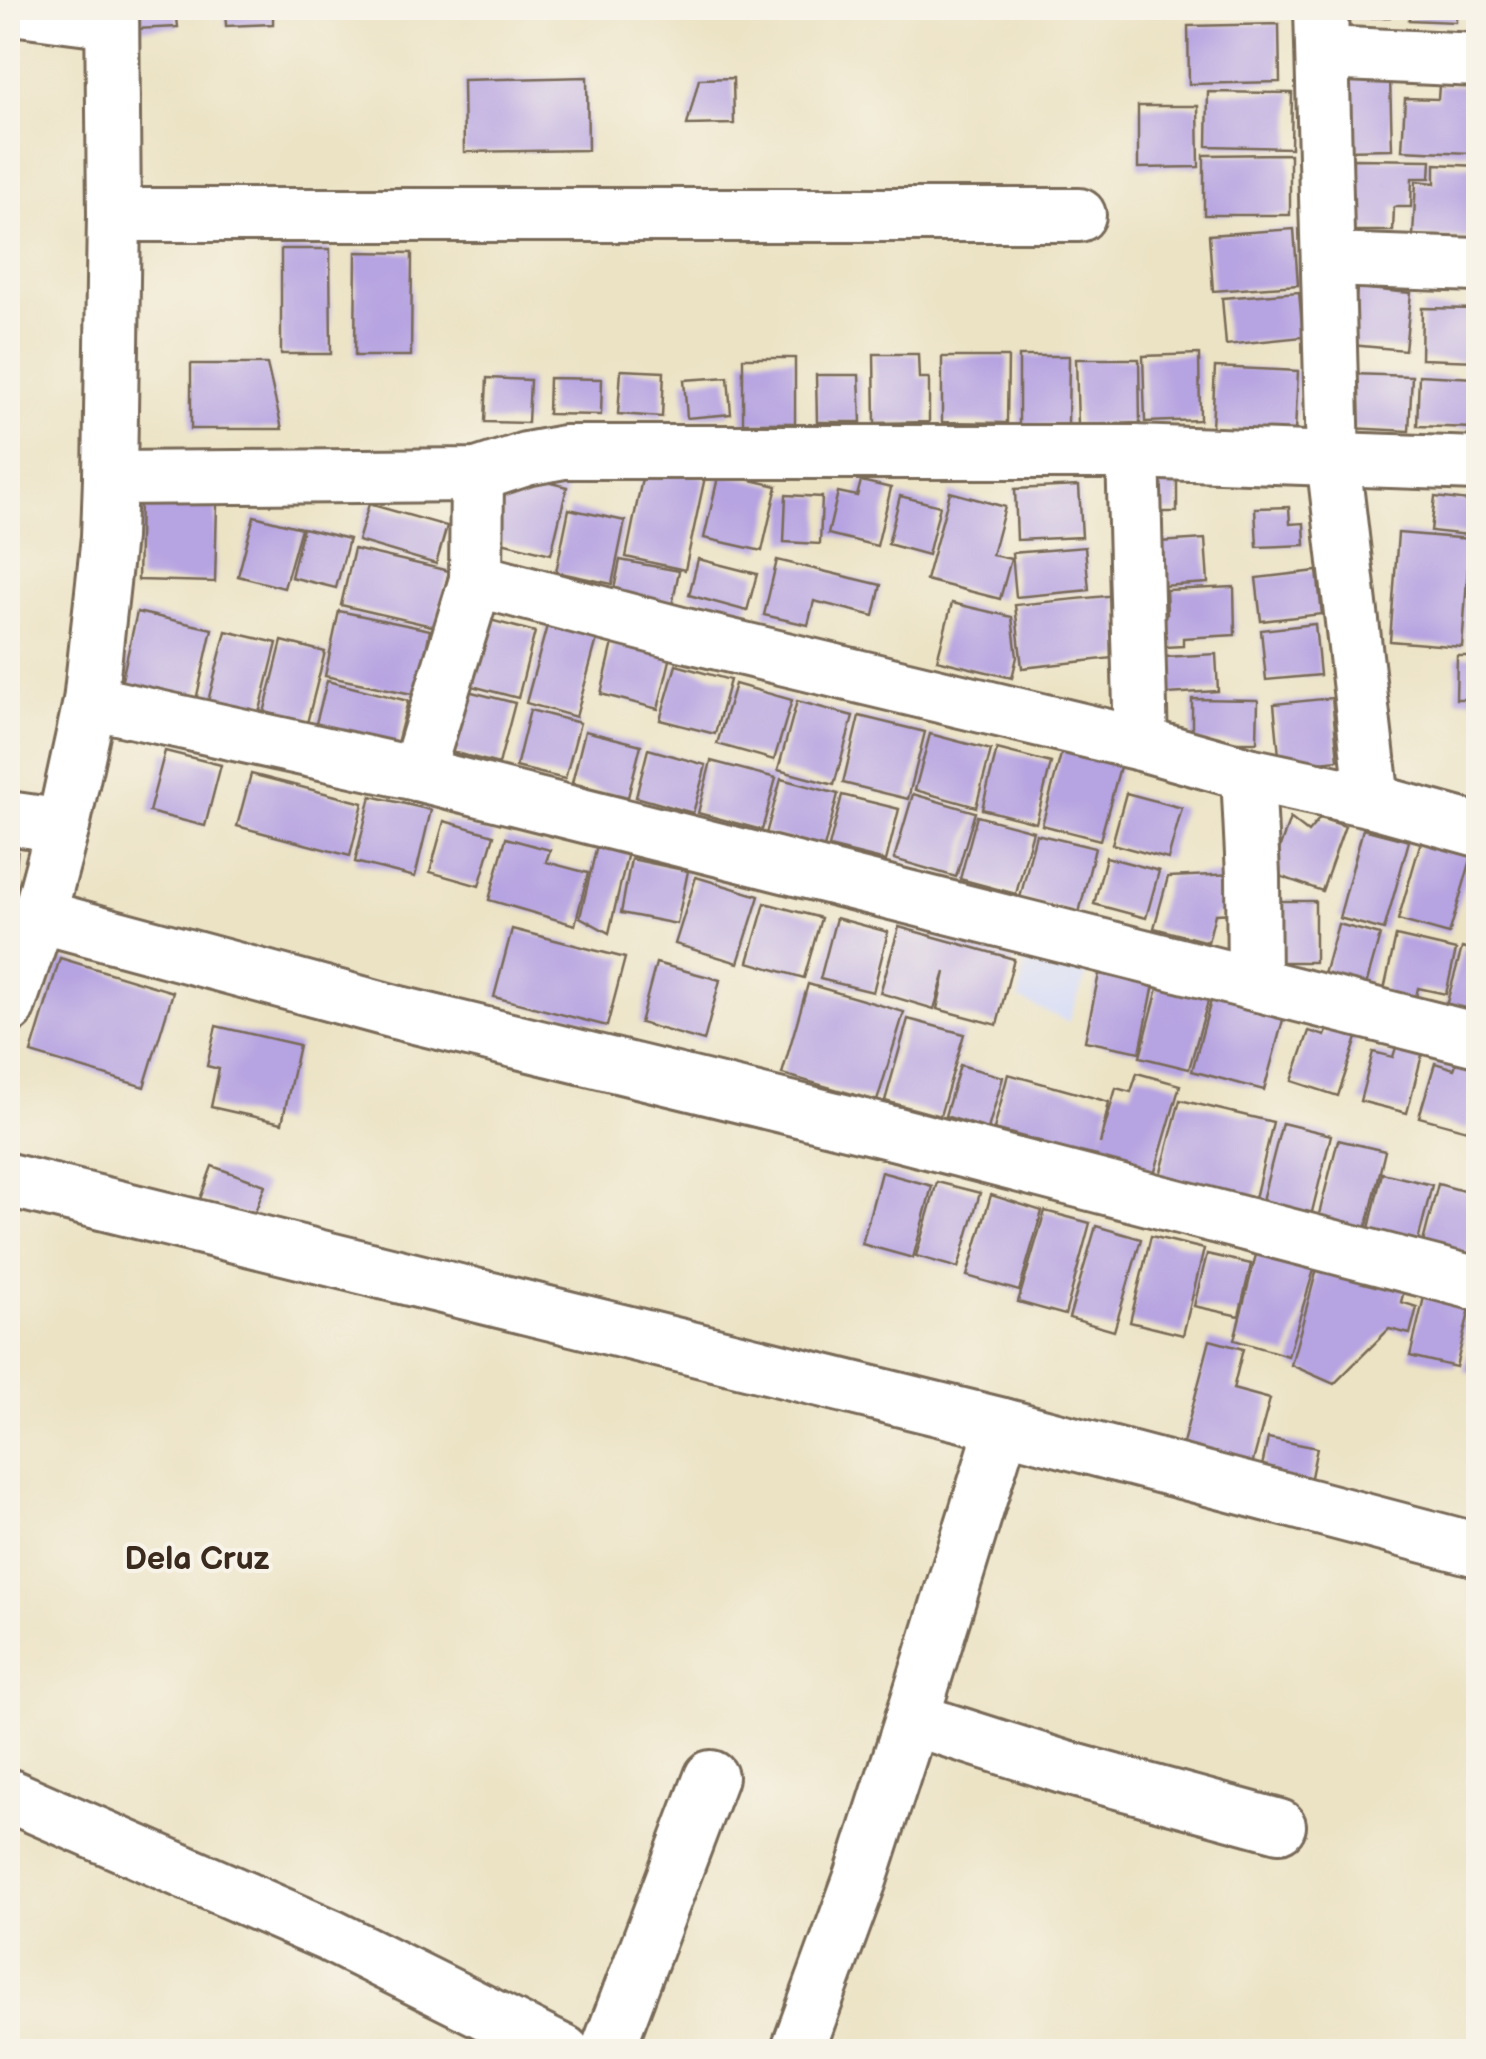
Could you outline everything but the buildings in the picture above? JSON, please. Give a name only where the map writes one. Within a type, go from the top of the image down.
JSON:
[{"type":"street","points":[[12,8],[112,14],[114,215],[108,538],[90,702],[39,916],[12,980]]},
{"type":"street","points":[[1372,801],[1333,458],[1322,30],[1478,60]]},
{"type":"street","points":[[114,215],[1079,215]]},
{"type":"street","points":[[1328,260],[1478,265]]},
{"type":"street","points":[[110,478],[477,474],[526,458],[564,452],[1133,452],[1478,464]]},
{"type":"street","points":[[1133,452],[1142,744]]},
{"type":"street","points":[[417,774],[476,580],[477,474]]},
{"type":"street","points":[[476,580],[1478,830]]},
{"type":"street","points":[[90,702],[417,774],[1478,1040]]},
{"type":"street","points":[[1248,774],[1254,984]]},
{"type":"street","points":[[8,818],[63,826]]},
{"type":"street","points":[[39,916],[395,1012],[898,1134],[1478,1284]]},
{"type":"street","points":[[8,1180],[1003,1425],[1478,1550]]},
{"type":"street","points":[[797,2052],[860,1877],[1003,1425]]},
{"type":"street","points":[[912,1718],[1064,1767],[1279,1826]]},
{"type":"street","points":[[608,2052],[711,1777]]},
{"type":"street","points":[[8,1795],[331,1936],[564,2052]]},
{"type":"shaded area","points":[[1029,935],[1095,954],[1068,1022],[1019,999]]},
{"type":"district","name":"Dela Cruz","points":[[197,1558]]}]
